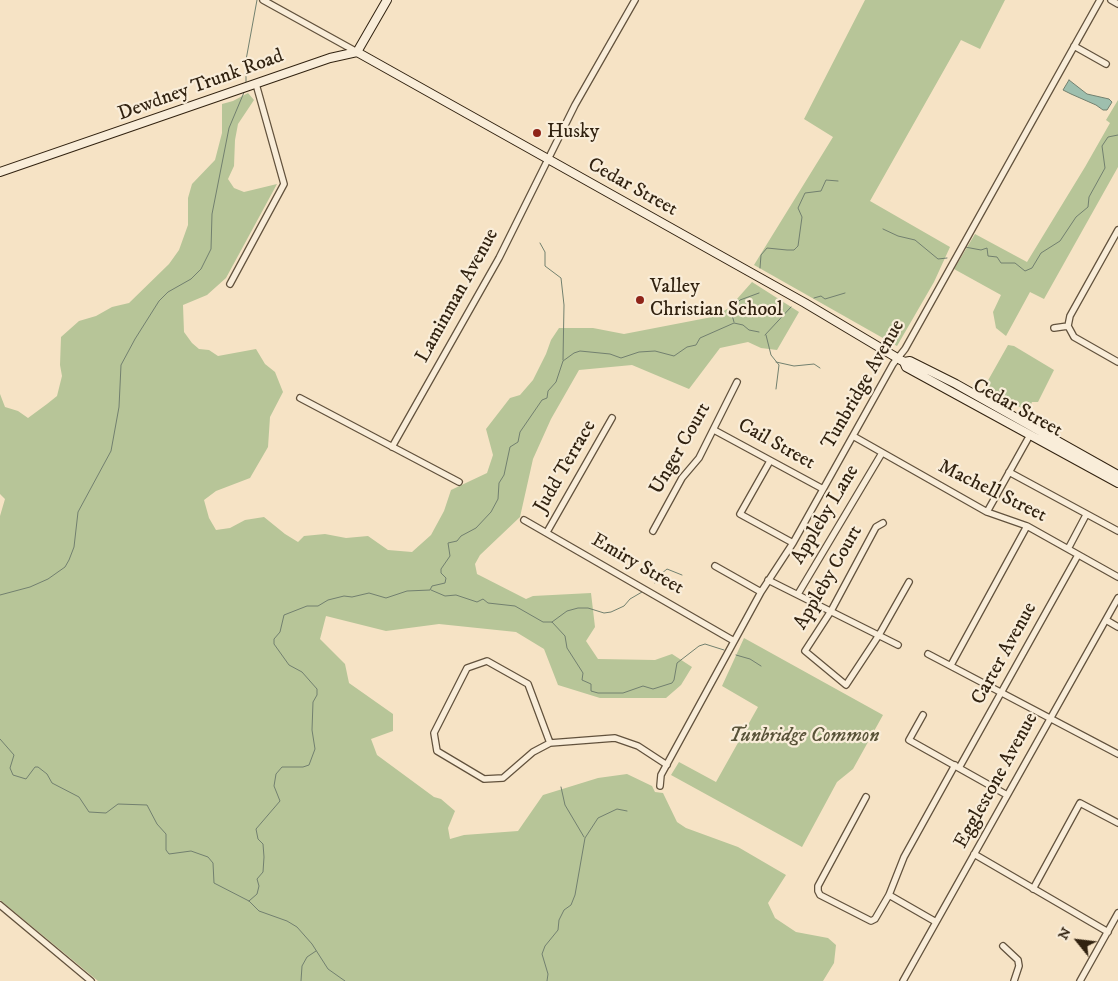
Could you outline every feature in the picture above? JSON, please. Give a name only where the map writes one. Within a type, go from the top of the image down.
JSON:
[{"type":"main road","points":[[357,52],[386,0]]},
{"type":"main road","name":"Dewdney Trunk Road","points":[[0,172],[330,58],[357,52]]},
{"type":"main road","name":"Cedar Street","points":[[357,52],[805,303],[901,360],[906,367],[1118,483]]},
{"type":"main road","name":"Cedar Street","points":[[901,360],[910,361],[956,384],[1118,475]]},
{"type":"street","name":"Cedar Street","points":[[263,0],[357,52]]},
{"type":"street","name":"Laminman Avenue","points":[[392,447],[499,258],[575,105],[635,0]]},
{"type":"street","name":"Tunbridge Avenue","points":[[660,786],[661,775],[734,640],[768,580],[793,543],[893,364],[901,360],[1100,0]]},
{"type":"street","points":[[1112,0],[1118,4]]},
{"type":"street","points":[[1074,46],[1106,64]]},
{"type":"street","points":[[230,284],[284,184],[256,84]]},
{"type":"street","points":[[1118,230],[1070,316],[1068,326],[1074,337],[1116,360],[1118,352]]},
{"type":"street","points":[[1054,328],[1068,326]]},
{"type":"street","name":"Unger Court","points":[[653,531],[682,478],[699,458],[714,430],[715,422],[737,382]]},
{"type":"street","points":[[300,398],[459,482]]},
{"type":"street","name":"Judd Terrace","points":[[547,532],[612,418]]},
{"type":"street","name":"Cail Street","points":[[714,430],[823,489]]},
{"type":"street","points":[[987,512],[1030,435]]},
{"type":"street","name":"Machell Street","points":[[853,436],[987,512],[1027,526],[1118,577]]},
{"type":"street","name":"Appleby Lane","points":[[798,594],[882,453]]},
{"type":"street","points":[[770,461],[740,514],[793,543]]},
{"type":"street","points":[[1009,472],[1118,531]]},
{"type":"street","points":[[1068,549],[1086,515]]},
{"type":"street","name":"Emiry Street","points":[[524,520],[734,640]]},
{"type":"street","name":"Appleby Court","points":[[879,635],[846,684],[805,651],[831,611],[876,527],[883,523]]},
{"type":"street","points":[[951,665],[1027,526]]},
{"type":"street","name":"Carter Avenue","points":[[866,796],[818,886],[818,892],[820,896],[866,921],[871,921],[875,919],[889,895],[904,857],[1002,692],[1078,555]]},
{"type":"street","points":[[715,566],[761,592]]},
{"type":"street","points":[[768,580],[898,645]]},
{"type":"street","points":[[879,635],[909,582]]},
{"type":"street","name":"Egglestone Avenue","points":[[903,981],[1118,598]]},
{"type":"street","points":[[1106,620],[1118,627]]},
{"type":"street","points":[[928,654],[1051,717],[1118,754]]},
{"type":"street","points":[[550,743],[528,684],[487,661],[467,668],[434,733],[438,751],[484,779],[503,778],[533,752],[550,743],[615,738],[638,746],[667,765]]},
{"type":"street","points":[[923,715],[909,740],[1008,795]]},
{"type":"street","points":[[1033,889],[1080,803],[1118,824]]},
{"type":"street","points":[[974,854],[1108,932]]},
{"type":"street","points":[[889,895],[936,922]]},
{"type":"street","points":[[0,905],[91,981]]},
{"type":"street","points":[[1080,981],[1118,913]]},
{"type":"street","points":[[1003,946],[1018,960],[1019,966],[1014,981]]},
{"type":"green space","points":[[865,0],[1005,0],[980,49],[961,40],[870,201],[950,247],[934,282],[897,346],[754,265],[833,137],[804,119]]},
{"type":"green space","points":[[248,93],[254,100],[238,124],[234,166],[228,179],[234,188],[244,192],[277,184],[226,278],[207,295],[183,305],[184,332],[199,349],[209,350],[218,356],[256,349],[265,364],[275,372],[283,392],[270,417],[268,447],[250,478],[216,491],[204,500],[209,518],[216,530],[230,528],[245,520],[264,517],[298,542],[304,536],[325,534],[346,538],[368,536],[388,550],[412,552],[431,535],[444,511],[451,490],[487,473],[493,455],[486,429],[510,398],[520,395],[533,380],[551,340],[559,328],[593,328],[624,334],[712,317],[729,308],[752,282],[799,312],[777,350],[761,348],[748,342],[720,348],[689,389],[632,365],[579,370],[551,419],[533,459],[520,517],[480,555],[475,564],[477,574],[526,599],[533,596],[591,593],[595,627],[586,641],[598,659],[655,660],[672,654],[692,667],[681,685],[666,698],[600,698],[558,685],[544,649],[516,632],[439,624],[386,631],[326,616],[320,639],[345,664],[349,683],[393,714],[393,731],[371,739],[377,755],[434,797],[441,799],[455,811],[448,828],[450,839],[464,835],[518,831],[543,795],[598,778],[627,774],[652,786],[655,792],[663,793],[677,822],[686,828],[738,847],[786,875],[768,903],[775,918],[796,932],[828,938],[836,945],[834,963],[823,981],[98,981],[0,900],[0,516],[5,499],[0,494],[0,394],[5,407],[18,411],[28,418],[47,404],[57,396],[62,376],[60,365],[61,337],[79,321],[96,316],[112,307],[129,303],[169,264],[179,250],[188,225],[188,198],[192,184],[215,160],[222,133],[222,104],[233,101]]},
{"type":"green space","points":[[1118,100],[1118,167],[1044,299],[1030,292],[1006,336],[996,328],[993,312],[1001,295],[954,269],[975,234],[1027,262],[1110,123],[1106,120]]},
{"type":"green space","points":[[1008,345],[1014,346],[1054,370],[1038,402],[1032,402],[1028,411],[986,391],[986,384]]},
{"type":"green space","name":"Tunbridge Common","points":[[744,638],[883,715],[853,769],[837,782],[802,847],[671,775],[679,762],[716,782],[758,707],[722,686]]},
{"type":"shaded area","points":[[1069,80],[1087,94],[1109,99],[1112,102],[1107,110],[1103,110],[1063,90]]},
{"type":"waterway","points":[[246,84],[246,60],[257,0]]},
{"type":"waterway","points":[[0,595],[30,587],[48,579],[65,567],[69,560],[74,547],[78,512],[111,451],[119,407],[121,365],[159,301],[168,292],[191,279],[201,269],[211,249],[212,214],[229,128],[245,90]]},
{"type":"waterway","points":[[965,247],[981,250],[987,248],[988,256],[997,257],[1001,263],[1015,263],[1025,271],[1032,268],[1041,253],[1060,241],[1076,217],[1088,207],[1089,197],[1105,168],[1102,146],[1108,137],[1118,135]]},
{"type":"waterway","points":[[760,268],[761,255],[767,248],[794,250],[798,246],[802,217],[798,208],[805,193],[821,191],[826,180],[838,181]]},
{"type":"waterway","points":[[883,229],[898,236],[915,240],[938,259],[947,258]]},
{"type":"waterway","points":[[540,243],[545,252],[545,266],[561,278],[564,305],[563,360]]},
{"type":"waterway","points":[[734,322],[732,315],[735,305],[740,300],[759,293]]},
{"type":"waterway","points":[[814,298],[821,296],[825,299],[845,293]]},
{"type":"waterway","points":[[765,335],[791,307]]},
{"type":"waterway","points":[[249,901],[257,894],[259,886],[257,879],[263,872],[263,844],[258,839],[256,829],[280,801],[274,786],[276,774],[282,767],[303,767],[309,765],[315,749],[312,730],[313,702],[317,695],[317,689],[302,672],[289,665],[274,644],[274,639],[280,632],[284,615],[307,606],[318,606],[328,600],[344,596],[352,597],[369,593],[386,598],[407,591],[430,590],[432,586],[445,583],[446,578],[441,573],[441,569],[450,556],[448,543],[457,541],[461,536],[476,528],[491,512],[498,499],[499,483],[504,475],[510,447],[518,442],[520,432],[542,400],[547,398],[548,391],[556,382],[563,361],[574,353],[580,351],[610,354],[621,358],[639,352],[655,351],[674,356],[687,347],[696,345],[700,338],[734,323],[743,325],[749,330],[759,332]]},
{"type":"waterway","points":[[766,335],[771,355],[779,365],[776,389]]},
{"type":"waterway","points":[[776,362],[794,366],[814,364],[820,368]]},
{"type":"waterway","points":[[655,583],[667,569],[682,575]]},
{"type":"waterway","points":[[431,590],[445,596],[456,595],[477,602],[483,599],[488,603],[515,606],[543,622],[552,622],[565,636],[567,648],[583,673],[582,680],[591,684],[591,691],[598,693],[623,693],[643,686],[653,689],[672,683],[677,663],[699,646],[705,644],[724,650]]},
{"type":"waterway","points":[[552,622],[567,611],[578,608],[588,608],[604,613],[611,612],[624,606],[630,599],[642,592]]},
{"type":"waterway","points":[[736,655],[750,659],[761,666]]},
{"type":"waterway","points":[[0,739],[14,755],[10,768],[13,775],[26,779],[35,767],[38,767],[47,774],[52,783],[79,797],[89,812],[106,813],[118,804],[147,805],[157,824],[166,834],[166,850],[169,854],[191,851],[208,857],[213,863],[214,883],[249,901],[259,911],[287,921],[297,927],[312,944],[328,969],[345,981]]},
{"type":"waterway","points":[[561,787],[565,805],[584,837]]},
{"type":"waterway","points":[[547,981],[548,974],[542,954],[545,946],[558,930],[559,920],[564,910],[571,905],[575,895],[585,838],[598,818],[617,809],[627,811]]},
{"type":"waterway","points":[[301,981],[302,966],[307,957],[316,951]]},
{"type":"place","name":"Husky","points":[[537,133]]},
{"type":"place","name":"Valley Christian School","points":[[640,300]]}]
